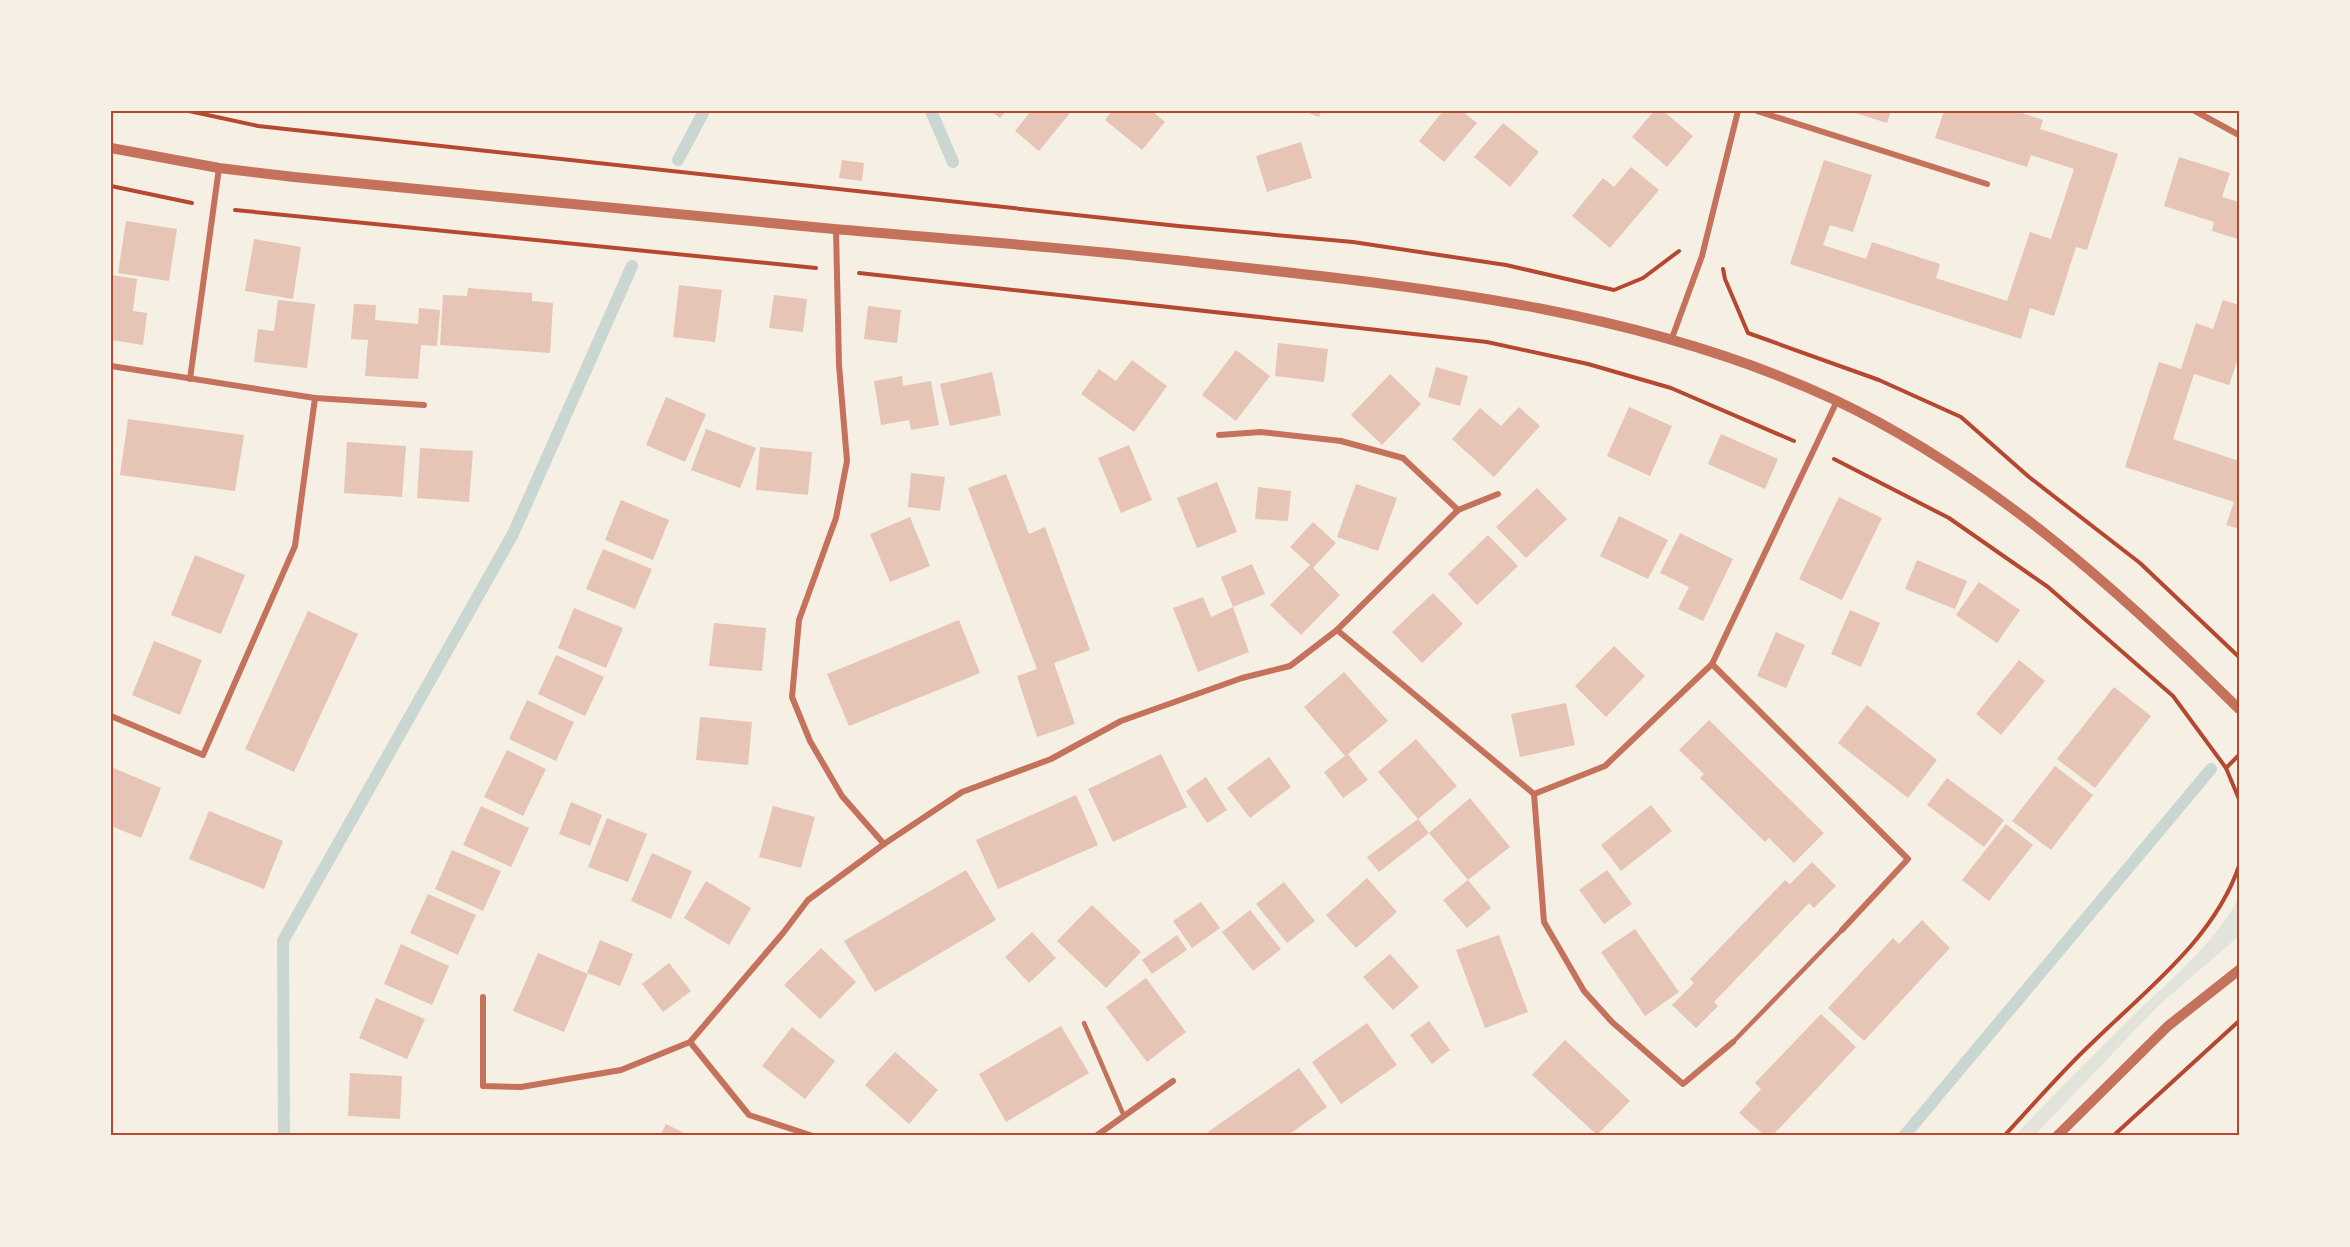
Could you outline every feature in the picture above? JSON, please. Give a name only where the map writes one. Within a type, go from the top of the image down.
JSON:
[{"type":"street","points":[[1672,338],[1702,256],[1738,111]]},
{"type":"street","points":[[1757,111],[1988,184]]},
{"type":"street","points":[[2195,111],[2239,135]]},
{"type":"street","points":[[111,148],[219,168],[836,229],[1037,244],[1395,286],[1525,306],[1672,338],[1749,364],[1837,401],[1968,477],[2039,530],[2127,602],[2239,710]]},
{"type":"street","points":[[190,379],[219,168]]},
{"type":"street","points":[[836,229],[839,365],[848,461],[836,518],[799,620],[792,696],[810,741],[842,796],[884,844]]},
{"type":"street","points":[[111,366],[315,398],[424,405]]},
{"type":"street","points":[[111,716],[202,755],[295,546],[315,398]]},
{"type":"street","points":[[1534,794],[1605,766],[1712,664],[1837,401]]},
{"type":"street","points":[[1219,435],[1261,432],[1341,441],[1403,458],[1458,510]]},
{"type":"street","points":[[483,997],[483,1086],[521,1088],[621,1070],[690,1042],[783,933],[808,900],[884,844],[962,792],[1051,759],[1121,721],[1242,678],[1290,666],[1337,630],[1458,510],[1498,494]]},
{"type":"street","points":[[1337,630],[1534,794],[1544,922],[1584,991],[1612,1023],[1683,1084],[1733,1042]]},
{"type":"street","points":[[1712,664],[1908,859],[1842,930]]},
{"type":"street","points":[[2057,1136],[2168,1026],[2239,970]]},
{"type":"street","points":[[690,1042],[749,1115],[813,1136]]},
{"type":"street","points":[[1096,1136],[1173,1081]]},
{"type":"lane","points":[[1733,1042],[1842,930]]},
{"type":"lane","points":[[1084,1023],[1124,1116]]},
{"type":"path","points":[[111,186],[213,208],[837,270],[1487,342],[1588,364],[1671,388],[1814,449],[1948,518],[2048,587],[2173,696],[2226,768],[2239,799]]},
{"type":"path","points":[[2226,768],[2239,755]]},
{"type":"path","points":[[2004,1136],[2089,1045],[2198,938],[2231,889],[2239,866]]},
{"type":"path","points":[[2113,1136],[2239,1020]]},
{"type":"shaded area","points":[[2239,898],[2239,936],[2158,1006],[2034,1136],[2015,1136],[2091,1057],[2180,972],[2218,930]]},
{"type":"building","points":[[991,111],[1006,111],[1000,118]]},
{"type":"building","points":[[1031,111],[1070,113],[1039,151],[1015,131]]},
{"type":"building","points":[[1112,111],[1152,111],[1165,122],[1142,150],[1105,120]]},
{"type":"building","points":[[1303,111],[1321,111],[1319,117]]},
{"type":"building","points":[[1443,111],[1462,111],[1477,123],[1444,162],[1419,141]]},
{"type":"building","points":[[1654,111],[1663,111],[1693,136],[1667,167],[1632,137]]},
{"type":"building","points":[[1849,111],[1891,111],[1887,123]]},
{"type":"building","points":[[1944,111],[2016,111],[2043,120],[2040,129],[2118,154],[2087,250],[2076,247],[2054,316],[2030,308],[2021,339],[1790,264],[1824,160],[1872,175],[1853,232],[1830,225],[1823,245],[1866,259],[1872,242],[1940,264],[1936,278],[2007,301],[2030,232],[2051,239],[2074,169],[2031,155],[2027,167],[1935,138]]},
{"type":"building","points":[[1503,123],[1539,152],[1510,187],[1474,157]]},
{"type":"building","points":[[1301,142],[1312,178],[1267,192],[1256,156]]},
{"type":"building","points":[[2179,157],[2230,173],[2222,197],[2239,202],[2238,239],[2212,231],[2214,222],[2164,206]]},
{"type":"building","points":[[842,160],[864,163],[862,181],[839,178]]},
{"type":"building","points":[[1631,167],[1659,190],[1610,248],[1572,216],[1603,178],[1614,187]]},
{"type":"building","points":[[126,221],[177,229],[169,281],[118,273]]},
{"type":"building","points":[[254,239],[301,247],[293,299],[245,291]]},
{"type":"building","points":[[111,275],[137,279],[133,311],[147,313],[143,345],[111,340]]},
{"type":"building","points":[[679,285],[722,290],[715,342],[673,337]]},
{"type":"building","points":[[468,288],[532,293],[532,301],[553,303],[550,353],[440,345],[443,295],[467,296]]},
{"type":"building","points":[[774,295],[807,299],[803,332],[769,328]]},
{"type":"building","points":[[278,300],[315,304],[307,368],[254,362],[258,329],[274,331]]},
{"type":"building","points":[[2223,300],[2239,305],[2239,356],[2229,385],[2194,374],[2173,439],[2239,461],[2239,529],[2226,525],[2234,502],[2125,467],[2159,362],[2181,369],[2196,323],[2213,329]]},
{"type":"building","points":[[354,304],[376,305],[375,320],[418,324],[419,308],[440,310],[437,346],[421,345],[418,379],[365,376],[368,340],[351,339]]},
{"type":"building","points":[[868,306],[901,310],[897,343],[864,339]]},
{"type":"building","points":[[1278,343],[1328,349],[1324,382],[1275,376]]},
{"type":"building","points":[[1236,350],[1270,376],[1236,421],[1202,395]]},
{"type":"building","points":[[1132,360],[1167,386],[1134,432],[1081,394],[1099,369],[1116,381]]},
{"type":"building","points":[[1436,367],[1468,376],[1460,406],[1428,397]]},
{"type":"building","points":[[992,372],[1001,415],[950,426],[940,384]]},
{"type":"building","points":[[1390,374],[1421,404],[1382,445],[1351,415]]},
{"type":"building","points":[[902,376],[903,386],[931,381],[939,425],[911,430],[909,420],[881,425],[874,381]]},
{"type":"building","points":[[666,397],[706,414],[685,462],[646,445]]},
{"type":"building","points":[[1519,407],[1540,426],[1494,477],[1452,439],[1480,408],[1501,426]]},
{"type":"building","points":[[1629,407],[1672,426],[1650,476],[1607,456]]},
{"type":"building","points":[[128,419],[244,435],[235,491],[120,475]]},
{"type":"building","points":[[706,429],[756,448],[740,488],[691,470]]},
{"type":"building","points":[[1721,434],[1778,459],[1765,489],[1708,464]]},
{"type":"building","points":[[347,442],[406,446],[402,497],[344,493]]},
{"type":"building","points":[[1129,445],[1152,500],[1121,513],[1098,458]]},
{"type":"building","points":[[760,447],[812,452],[808,495],[756,490]]},
{"type":"building","points":[[420,448],[473,451],[469,502],[417,498]]},
{"type":"building","points":[[911,473],[945,477],[940,511],[908,507]]},
{"type":"building","points":[[1006,474],[1029,534],[1045,527],[1090,650],[1054,663],[1075,724],[1037,737],[1017,676],[1037,669],[968,488]]},
{"type":"building","points":[[1217,482],[1237,532],[1197,548],[1177,498]]},
{"type":"building","points":[[1356,484],[1397,498],[1378,551],[1337,537]]},
{"type":"building","points":[[1258,487],[1291,491],[1288,521],[1255,519]]},
{"type":"building","points":[[1537,488],[1567,519],[1526,558],[1496,527]]},
{"type":"building","points":[[1839,497],[1882,518],[1842,600],[1799,579]]},
{"type":"building","points":[[621,500],[669,520],[653,560],[605,540]]},
{"type":"building","points":[[1619,516],[1668,540],[1648,579],[1600,556]]},
{"type":"building","points":[[910,517],[930,566],[890,582],[870,534]]},
{"type":"building","points":[[1313,522],[1336,543],[1313,568],[1340,595],[1301,635],[1270,605],[1310,565],[1290,547]]},
{"type":"building","points":[[1680,533],[1733,559],[1703,621],[1678,609],[1689,587],[1660,573]]},
{"type":"building","points":[[1488,535],[1518,566],[1477,605],[1448,574]]},
{"type":"building","points":[[603,549],[652,569],[635,609],[586,589]]},
{"type":"building","points":[[195,555],[245,575],[221,634],[171,615]]},
{"type":"building","points":[[1917,560],[1967,581],[1955,609],[1905,589]]},
{"type":"building","points":[[1252,564],[1265,594],[1233,607],[1221,577]]},
{"type":"building","points":[[1979,582],[2020,610],[1997,643],[1956,615]]},
{"type":"building","points":[[1433,593],[1463,624],[1422,663],[1392,632]]},
{"type":"building","points":[[1203,597],[1211,617],[1233,607],[1249,652],[1198,672],[1173,608]]},
{"type":"building","points":[[574,608],[623,628],[606,668],[558,648]]},
{"type":"building","points":[[1850,610],[1880,623],[1861,667],[1831,654]]},
{"type":"building","points":[[308,611],[358,634],[294,772],[245,749]]},
{"type":"building","points":[[959,620],[980,673],[849,726],[827,674]]},
{"type":"building","points":[[714,623],[766,628],[762,671],[709,666]]},
{"type":"building","points":[[1776,632],[1805,645],[1786,688],[1757,676]]},
{"type":"building","points":[[154,641],[202,660],[180,715],[132,695]]},
{"type":"building","points":[[1614,646],[1645,676],[1606,717],[1575,686]]},
{"type":"building","points":[[556,655],[604,677],[585,716],[538,694]]},
{"type":"building","points":[[2019,660],[2045,681],[2001,735],[1976,714]]},
{"type":"building","points":[[1344,672],[1388,721],[1348,754],[1368,780],[1343,798],[1324,772],[1345,756],[1304,707]]},
{"type":"building","points":[[2114,687],[2151,716],[2095,788],[2057,759]]},
{"type":"building","points":[[527,700],[574,722],[556,761],[509,739]]},
{"type":"building","points":[[1566,703],[1575,745],[1520,757],[1511,714]]},
{"type":"building","points":[[1867,705],[1937,760],[1908,798],[1838,743]]},
{"type":"building","points":[[700,717],[752,722],[748,765],[696,760]]},
{"type":"building","points":[[1709,720],[1824,833],[1794,863],[1769,838],[1765,842],[1700,778],[1704,774],[1679,750]]},
{"type":"building","points":[[1416,739],[1457,786],[1418,819],[1378,772]]},
{"type":"building","points":[[507,750],[546,769],[523,816],[484,797]]},
{"type":"building","points":[[1161,754],[1187,807],[1113,842],[1088,789]]},
{"type":"building","points":[[1269,757],[1291,787],[1250,818],[1227,788]]},
{"type":"building","points":[[2055,766],[2093,795],[2051,850],[2012,821]]},
{"type":"building","points":[[111,767],[161,788],[141,838],[111,826]]},
{"type":"building","points":[[1206,777],[1227,810],[1207,823],[1186,791]]},
{"type":"building","points":[[1947,778],[2004,820],[1984,847],[1927,805]]},
{"type":"building","points":[[1076,795],[1098,845],[998,889],[976,840]]},
{"type":"building","points":[[1470,798],[1510,847],[1468,880],[1429,833]]},
{"type":"building","points":[[571,802],[602,815],[590,846],[559,834]]},
{"type":"building","points":[[1651,805],[1672,831],[1621,871],[1601,845]]},
{"type":"building","points":[[481,806],[529,828],[511,867],[463,845]]},
{"type":"building","points":[[773,806],[815,817],[801,868],[759,857]]},
{"type":"building","points":[[209,811],[283,841],[264,889],[189,859]]},
{"type":"building","points":[[607,818],[647,834],[628,882],[588,867]]},
{"type":"building","points":[[1418,819],[1429,833],[1379,872],[1367,857]]},
{"type":"building","points":[[2006,824],[2033,845],[1989,901],[1962,880]]},
{"type":"building","points":[[452,850],[501,871],[483,911],[435,889]]},
{"type":"building","points":[[652,853],[692,871],[671,919],[631,901]]},
{"type":"building","points":[[1812,862],[1836,886],[1814,908],[1809,903],[1714,1002],[1718,1006],[1696,1028],[1672,1005],[1694,983],[1690,979],[1785,880],[1790,884]]},
{"type":"building","points":[[966,870],[996,920],[875,992],[844,941]]},
{"type":"building","points":[[1607,870],[1632,904],[1604,924],[1579,890]]},
{"type":"building","points":[[1367,878],[1397,912],[1356,948],[1326,915]]},
{"type":"building","points":[[1468,880],[1491,908],[1467,928],[1443,900]]},
{"type":"building","points":[[706,881],[751,908],[729,945],[684,918]]},
{"type":"building","points":[[1284,882],[1315,921],[1287,943],[1256,904]]},
{"type":"building","points":[[428,894],[476,915],[458,955],[410,933]]},
{"type":"building","points":[[1201,902],[1220,928],[1192,948],[1173,921]]},
{"type":"building","points":[[1092,905],[1141,952],[1106,988],[1057,941]]},
{"type":"building","points":[[1250,910],[1281,949],[1253,971],[1222,932]]},
{"type":"building","points":[[1922,920],[1950,948],[1864,1041],[1828,1008],[1893,938],[1899,944]]},
{"type":"building","points":[[1635,929],[1679,992],[1645,1016],[1601,952]]},
{"type":"building","points":[[1032,932],[1056,958],[1029,983],[1005,957]]},
{"type":"building","points":[[1177,935],[1187,950],[1152,974],[1142,960]]},
{"type":"building","points":[[1499,935],[1528,1012],[1485,1028],[1456,950]]},
{"type":"building","points":[[600,940],[633,954],[620,986],[587,973]]},
{"type":"building","points":[[401,944],[449,966],[432,1005],[384,984]]},
{"type":"building","points":[[821,948],[856,982],[820,1019],[784,985]]},
{"type":"building","points":[[538,953],[588,974],[564,1032],[513,1011]]},
{"type":"building","points":[[1390,954],[1419,987],[1393,1010],[1363,977]]},
{"type":"building","points":[[669,963],[691,991],[663,1012],[642,984]]},
{"type":"building","points":[[1146,978],[1186,1032],[1147,1062],[1106,1007]]},
{"type":"building","points":[[376,998],[425,1019],[407,1059],[359,1038]]},
{"type":"building","points":[[1821,1014],[1856,1047],[1772,1136],[1765,1136],[1739,1113],[1761,1089],[1755,1083]]},
{"type":"building","points":[[1429,1021],[1450,1050],[1432,1064],[1410,1035]]},
{"type":"building","points":[[1367,1023],[1397,1065],[1341,1104],[1312,1062]]},
{"type":"building","points":[[1061,1026],[1089,1073],[1006,1122],[979,1074]]},
{"type":"building","points":[[792,1027],[835,1061],[805,1099],[762,1066]]},
{"type":"building","points":[[1565,1040],[1630,1101],[1597,1135],[1532,1075]]},
{"type":"building","points":[[895,1052],[938,1090],[909,1124],[865,1085]]},
{"type":"building","points":[[1299,1068],[1327,1107],[1287,1136],[1211,1136],[1208,1132]]},
{"type":"building","points":[[350,1073],[402,1076],[400,1119],[348,1116]]},
{"type":"building","points":[[666,1124],[690,1136],[660,1136]]},
{"type":"waterway","points":[[678,160],[704,111]]},
{"type":"waterway","points":[[931,111],[953,162]]},
{"type":"waterway","points":[[284,1136],[283,941],[513,534],[632,266]]},
{"type":"waterway","points":[[1904,1136],[2211,769]]}]
